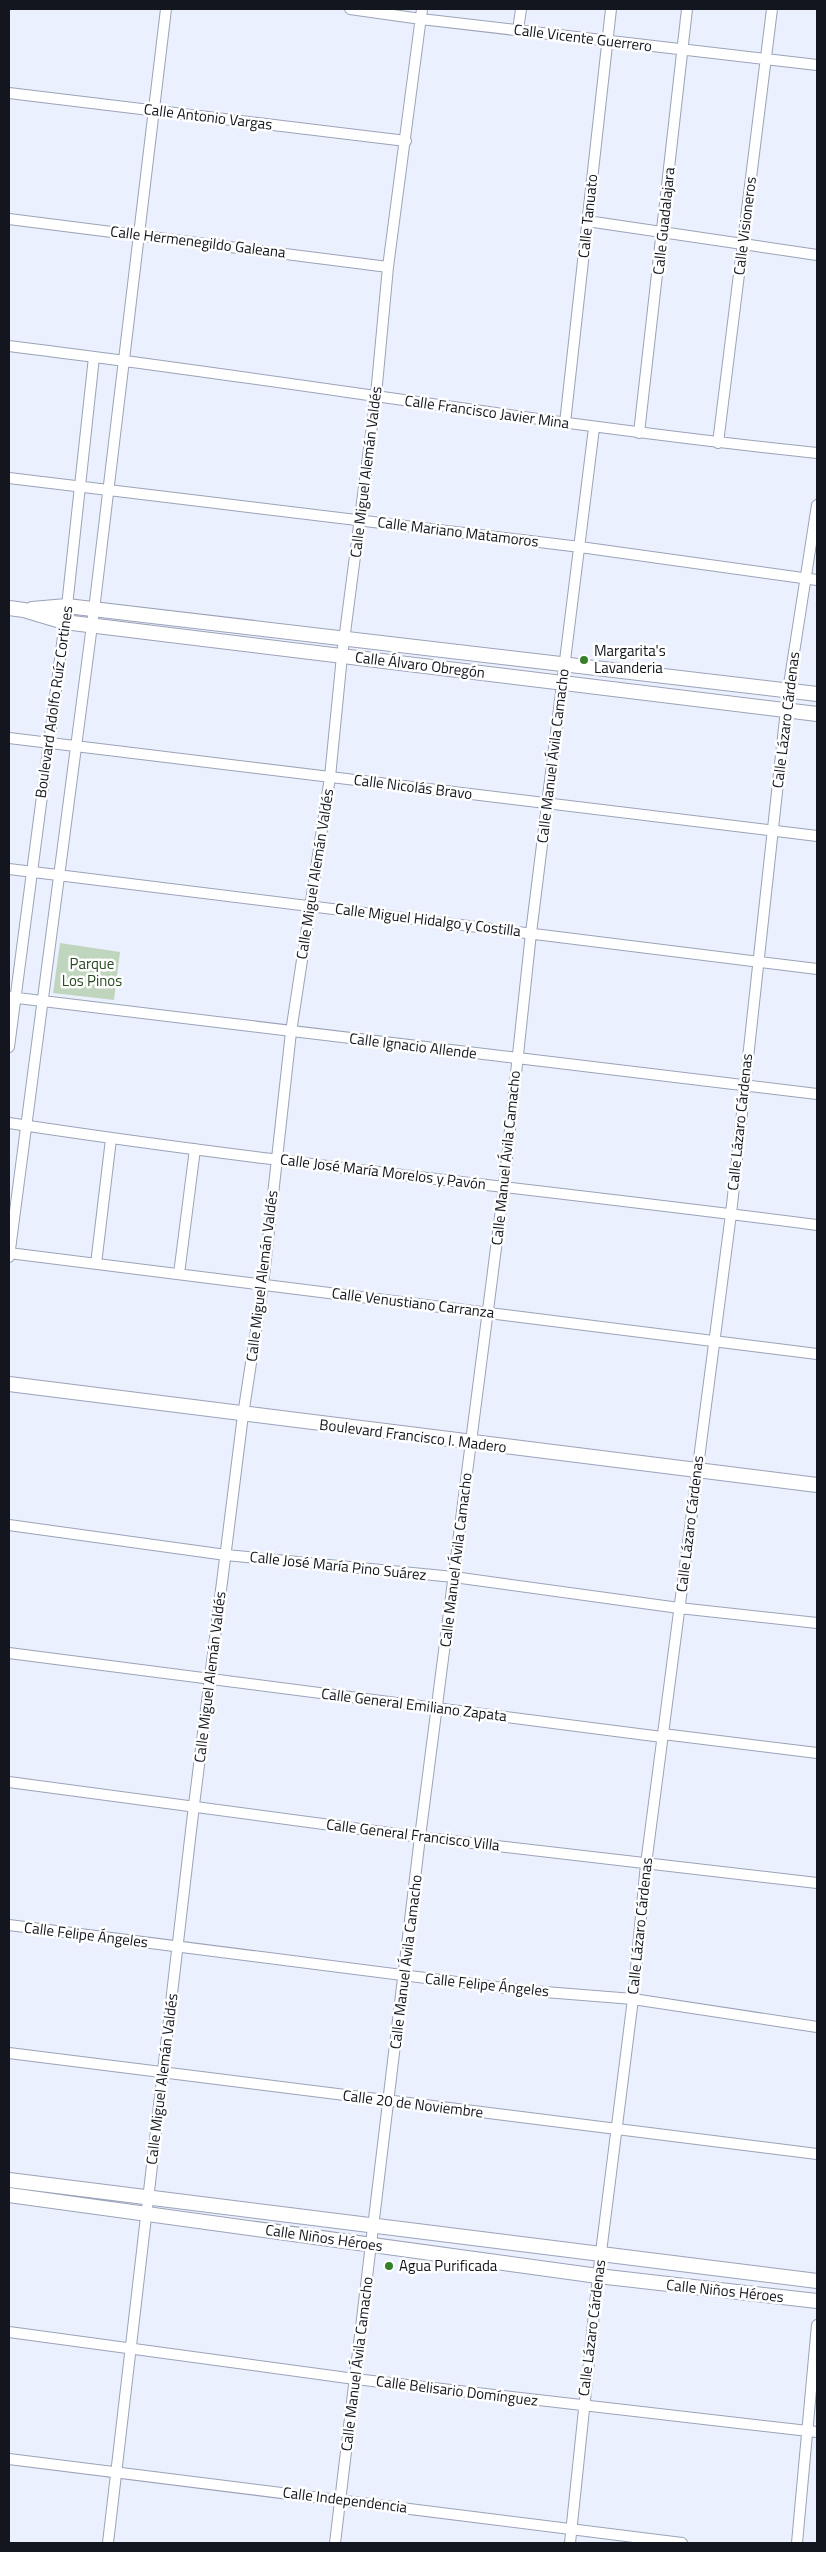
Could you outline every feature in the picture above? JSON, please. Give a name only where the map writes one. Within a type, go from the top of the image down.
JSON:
[{"type":"street","name":"Boulevard Adolfo Ruíz Cortines","points":[[9,1257],[109,491],[166,9]]},
{"type":"street","name":"Calle Vicente Guerrero","points":[[350,9],[422,14],[518,30],[683,51],[766,58],[817,65]]},
{"type":"street","points":[[518,30],[521,9]]},
{"type":"street","name":"Calle Tanuato","points":[[565,423],[611,9]]},
{"type":"street","name":"Calle Guadalajara","points":[[640,433],[688,9]]},
{"type":"street","name":"Calle Visioneros","points":[[718,443],[772,9]]},
{"type":"street","name":"Calle Miguel Alemán Valdés","points":[[108,2543],[194,1806],[243,1415],[263,1285],[291,1032],[330,777],[342,656],[376,396],[388,267],[422,14]]},
{"type":"street","name":"Calle Antonio Vargas","points":[[9,93],[406,141]]},
{"type":"street","name":"Calle Hermenegildo Galeana","points":[[9,219],[388,267]]},
{"type":"street","points":[[587,221],[817,255]]},
{"type":"street","name":"Calle Francisco Javier Mina","points":[[9,346],[125,360],[594,428],[817,453]]},
{"type":"street","name":"Boulevard Adolfo Ruíz Cortines","points":[[9,1047],[12,997],[67,606],[94,357]]},
{"type":"street","name":"Calle Manuel Ávila Camacho","points":[[335,2543],[405,1976],[420,1837],[504,1186],[531,933],[594,428]]},
{"type":"street","name":"Calle Mariano Matamoros","points":[[9,478],[580,546],[817,580]]},
{"type":"street","name":"Calle Lázaro Cárdenas","points":[[570,2543],[583,2406],[632,1999],[646,1864],[731,1214],[788,691],[817,506]]},
{"type":"street","name":"Calle Álvaro Obregón","points":[[24,610],[67,606],[817,694]]},
{"type":"street","name":"Calle Álvaro Obregón","points":[[9,608],[24,610],[64,622],[817,714]]},
{"type":"street","name":"Calle Nicolás Bravo","points":[[9,738],[817,836]]},
{"type":"street","name":"Calle Miguel Hidalgo y Costilla","points":[[9,869],[817,969]]},
{"type":"street","name":"Calle Ignacio Allende","points":[[12,997],[817,1094]]},
{"type":"street","name":"Calle José María Morelos y Pavón","points":[[9,1123],[112,1139],[276,1160],[817,1225]]},
{"type":"street","points":[[96,1264],[112,1139]]},
{"type":"street","points":[[179,1274],[195,1149]]},
{"type":"street","name":"Calle Venustiano Carranza","points":[[9,1253],[817,1354]]},
{"type":"street","name":"Boulevard Francisco I. Madero","points":[[9,1384],[470,1444],[817,1485]]},
{"type":"street","name":"Calle José María Pino Suárez","points":[[9,1525],[226,1555],[454,1577],[679,1608],[817,1623]]},
{"type":"street","name":"Calle General Emiliano Zapata","points":[[9,1654],[662,1737],[663,1734],[817,1753]]},
{"type":"street","name":"Calle General Francisco Villa","points":[[9,1782],[420,1837],[817,1883]]},
{"type":"street","name":"Calle Felipe Ángeles","points":[[9,1925],[520,1990],[632,1999],[817,2027]]},
{"type":"street","name":"Calle 20 de Noviembre","points":[[9,2053],[817,2154]]},
{"type":"street","name":"Calle Niños Héroes","points":[[9,2180],[817,2281]]},
{"type":"street","name":"Calle Niños Héroes","points":[[9,2195],[598,2276],[817,2301]]},
{"type":"street","points":[[797,2543],[817,2325]]},
{"type":"street","name":"Calle Belisario Domínguez","points":[[9,2332],[355,2379],[817,2432]]},
{"type":"street","name":"Calle Independencia","points":[[9,2459],[682,2543]]},
{"type":"green space","name":"Parque Los Pinos","points":[[60,943],[120,952],[114,1000],[53,993]]},
{"type":"place","name":"Margarita's Lavanderia","points":[[584,660]]},
{"type":"place","name":"Agua Purificada","points":[[389,2266]]}]
